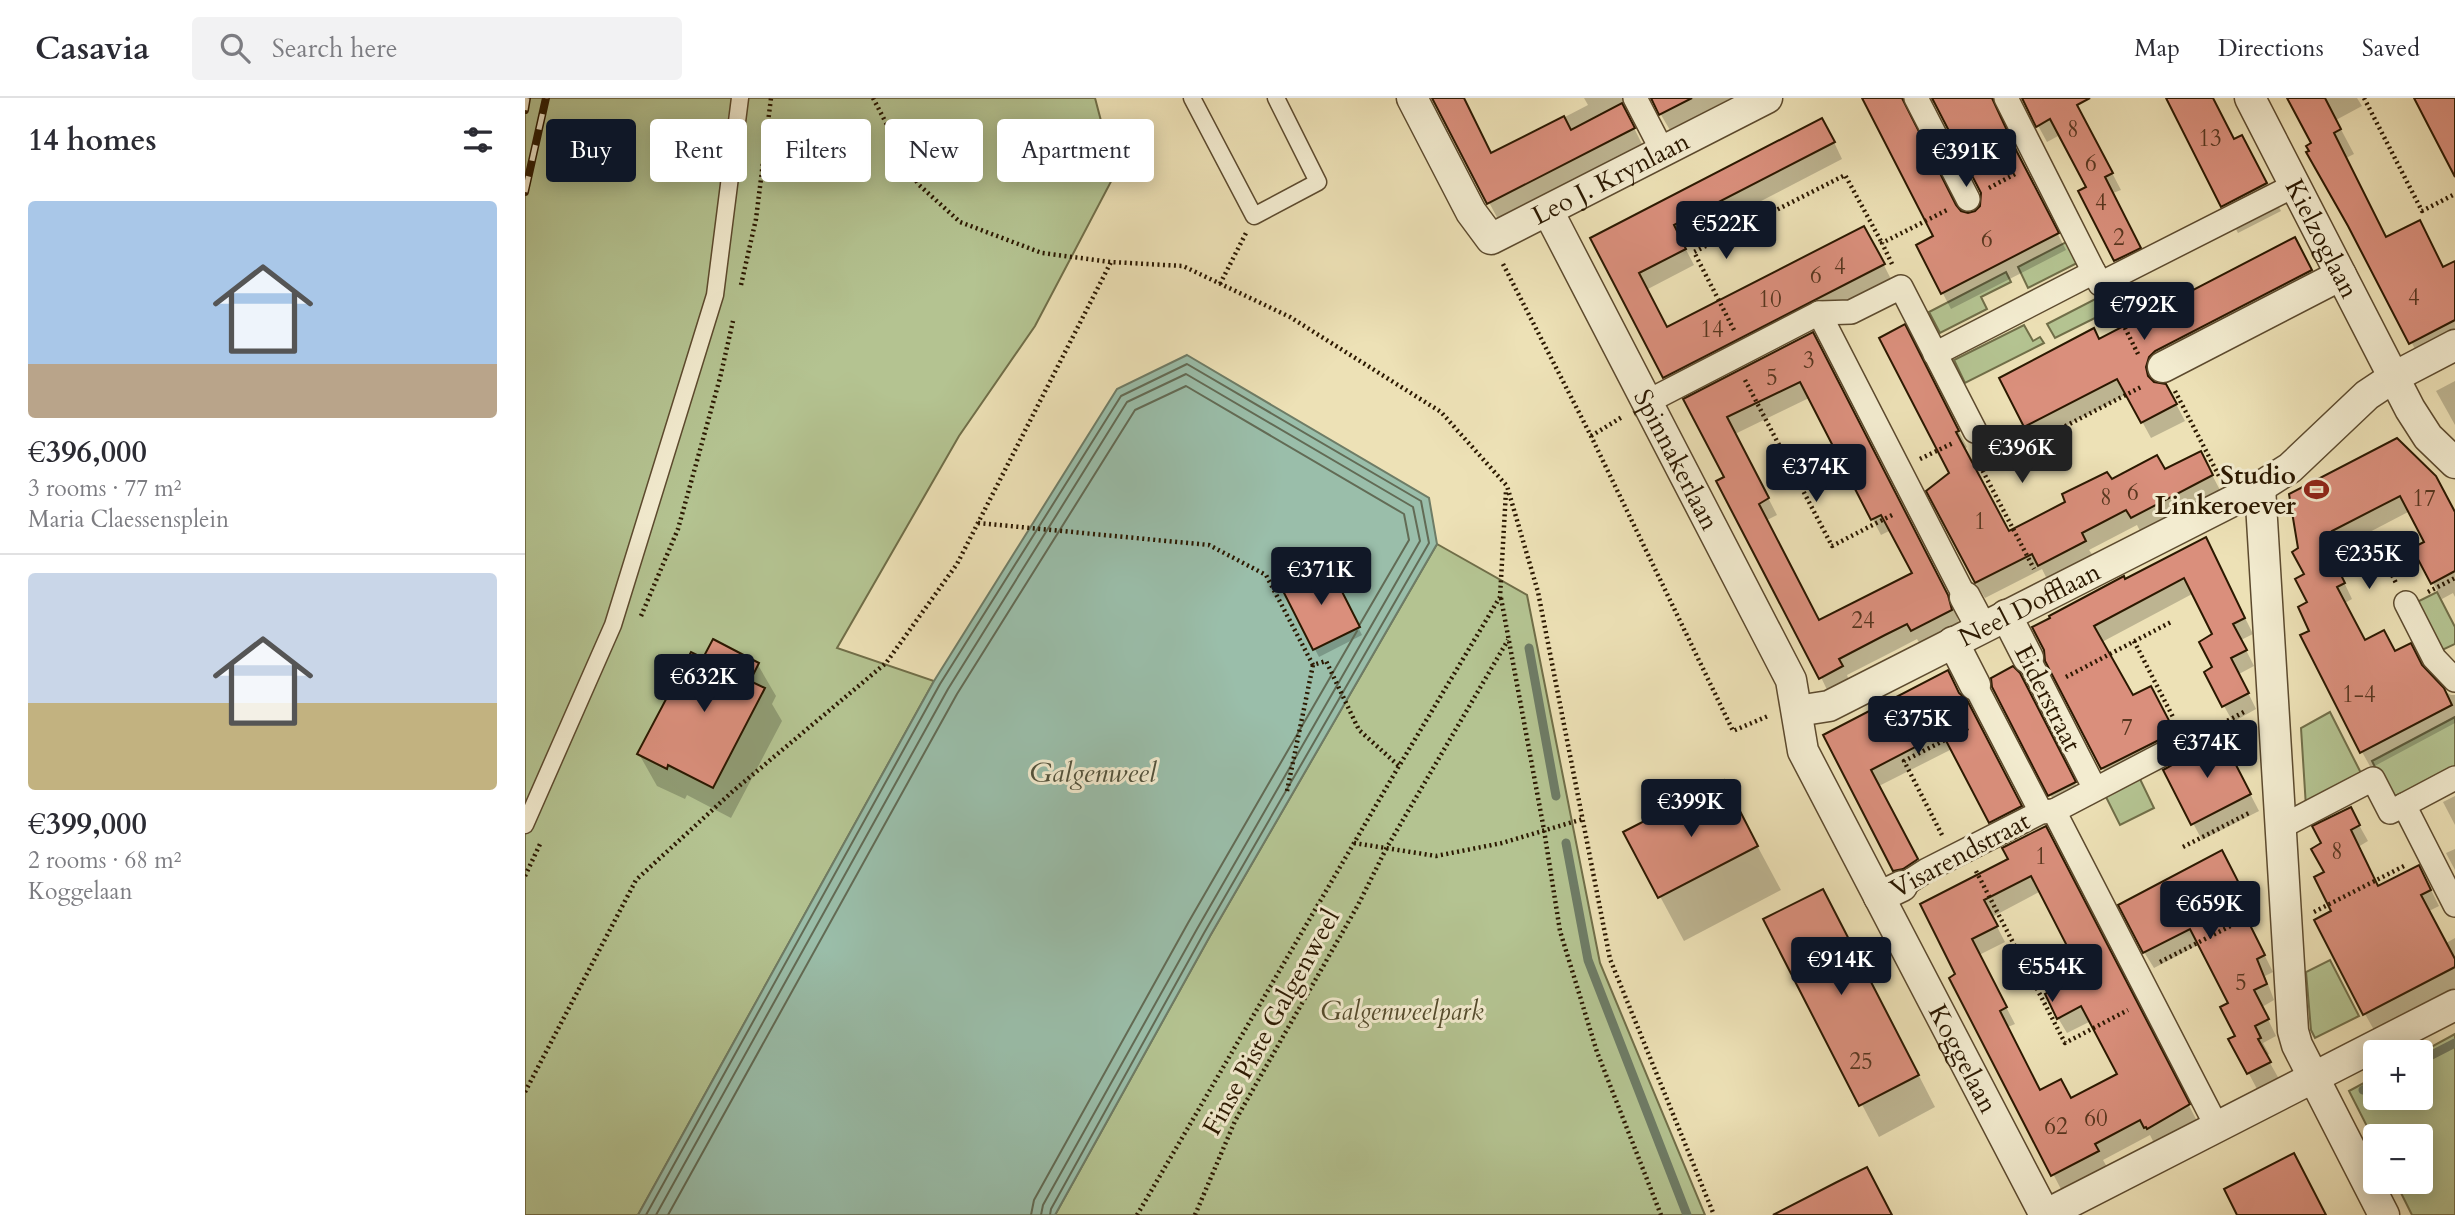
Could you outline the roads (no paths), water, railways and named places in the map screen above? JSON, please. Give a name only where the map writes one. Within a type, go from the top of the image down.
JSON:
[{"type":"street","name":"Leo J. Krynlaan","points":[[1412,98],[1471,212],[1491,239],[1767,98]]},
{"type":"street","points":[[1635,98],[1663,152]]},
{"type":"street","points":[[1916,98],[1969,199]]},
{"type":"street","points":[[2006,98],[2097,278]]},
{"type":"street","name":"Kielzoglaan","points":[[2250,98],[2394,377],[2428,437],[2455,463]]},
{"type":"street","points":[[1935,354],[2097,278],[2121,274],[2295,185]]},
{"type":"street","name":"Spinnakerlaan","points":[[1548,211],[1791,680],[1797,711]]},
{"type":"street","points":[[2163,368],[2341,275]]},
{"type":"street","points":[[1647,402],[1819,313],[1851,312],[1901,287],[1935,354],[1970,434]]},
{"type":"street","points":[[1819,313],[1965,597]]},
{"type":"street","name":"Neel Dofflaan","points":[[1797,711],[1829,706],[2260,487],[2290,468],[2367,395],[2394,377],[2455,345]]},
{"type":"street","points":[[2260,487],[2293,1031],[2297,1045],[2384,1215]]},
{"type":"street","name":"Eiderstraat","points":[[1965,597],[1993,621],[2028,658],[2093,785]]},
{"type":"street","points":[[2406,603],[2434,658],[2455,680]]},
{"type":"street","points":[[1953,642],[1991,716],[2097,895],[2217,1127]]},
{"type":"street","name":"Koggelaan","points":[[1797,711],[1803,751],[1890,892],[2045,1215]]},
{"type":"street","name":"Visarendstraat","points":[[1890,892],[2093,785],[2186,742]]},
{"type":"street","points":[[2280,812],[2373,779],[2390,812],[2405,809],[2455,778]]},
{"type":"street","points":[[2405,809],[2455,905]]},
{"type":"street","points":[[2045,1215],[2455,1005]]},
{"type":"lane","points":[[525,825],[613,625],[715,295],[740,98]]},
{"type":"lane","points":[[1192,98],[1254,216],[1318,182],[1276,98]]},
{"type":"water","name":"Galgenweel","points":[[1187,355],[1429,498],[1437,544],[1210,936],[1055,1215],[638,1215],[934,681],[1117,389]]},
{"type":"waterway","points":[[1529,648],[1556,796]]},
{"type":"waterway","points":[[1566,843],[1588,960],[1687,1215]]},
{"type":"waterway","points":[[2433,1054],[2455,1043]]},
{"type":"railway","points":[[525,110],[527,98]]},
{"type":"railway","points":[[525,192],[546,98]]},
{"type":"place","name":"Studio Linkeroever","points":[[2316,490]]},
{"type":"park label","name":"Galgenweelpark","points":[[1402,1011]]}]
